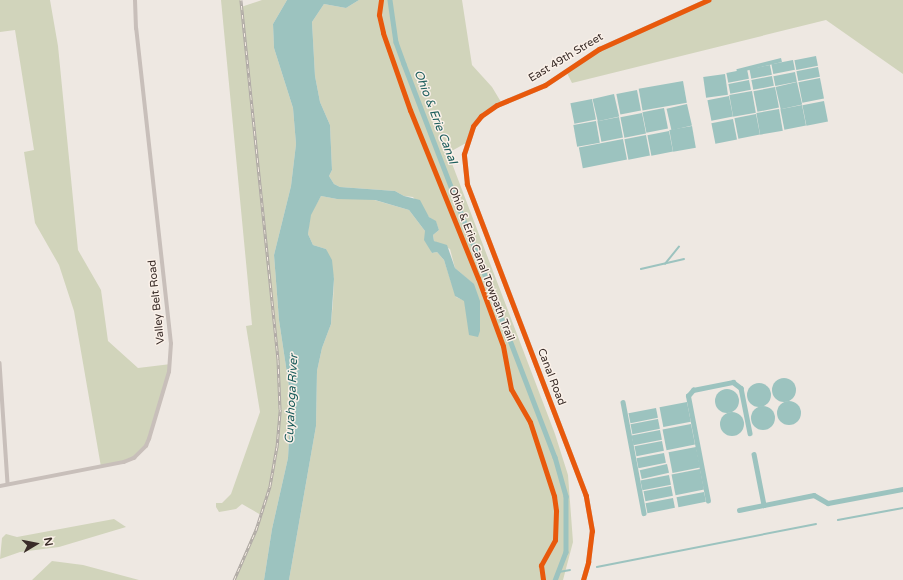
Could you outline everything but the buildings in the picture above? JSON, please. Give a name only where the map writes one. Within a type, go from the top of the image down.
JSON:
[{"type":"street","name":"Valley Belt Road","points":[[0,486],[124,462],[134,458],[146,446],[149,439],[169,372],[171,344],[136,29],[135,0]]},
{"type":"street","name":"East 49th Street","points":[[467,184],[464,154],[473,126],[481,116],[497,105],[545,85],[599,49],[708,0]]},
{"type":"street","name":"Canal Road","points":[[467,184],[586,496],[592,531],[588,562],[583,580]]},
{"type":"street","points":[[0,363],[8,484]]},
{"type":"green space","points":[[0,0],[50,0],[58,46],[78,250],[101,290],[108,341],[138,368],[171,364],[146,446],[134,458],[101,467],[74,311],[59,265],[35,223],[24,152],[34,150],[15,30],[0,32]]},
{"type":"green space","points":[[221,0],[241,0],[241,7],[262,0],[287,0],[273,24],[274,48],[293,108],[296,144],[291,186],[274,255],[279,320],[291,400],[288,458],[272,529],[264,580],[233,580],[261,515],[242,504],[236,509],[219,512],[216,507],[216,503],[222,503],[231,494],[260,412],[246,326],[252,325]]},
{"type":"green space","points":[[359,0],[462,0],[472,65],[492,87],[501,102],[481,116],[466,143],[448,153],[555,434],[568,475],[573,542],[563,580],[289,580],[316,426],[317,371],[322,348],[331,324],[333,301],[334,279],[326,249],[313,245],[308,234],[310,215],[321,196],[337,199],[371,199],[409,210],[425,231],[432,253],[437,252],[444,260],[456,297],[463,300],[476,294],[471,282],[455,268],[450,249],[434,241],[433,235],[439,230],[436,222],[429,217],[413,197],[404,196],[395,191],[340,187],[334,184],[329,176],[332,170],[330,125],[320,102],[315,76],[312,22],[324,4],[346,8]]},
{"type":"green space","points":[[708,0],[903,0],[903,74],[826,20],[572,83],[566,71],[599,49]]},
{"type":"green space","points":[[114,519],[126,527],[59,547],[20,552],[0,559],[2,538],[6,534],[17,537]]},
{"type":"green space","points":[[52,561],[83,565],[139,580],[32,580]]},
{"type":"water","name":"Cuyahoga River","points":[[287,0],[359,0],[346,8],[324,4],[312,22],[315,76],[320,102],[330,125],[332,170],[329,176],[334,184],[340,187],[395,191],[404,196],[420,200],[429,217],[436,221],[439,230],[433,235],[434,241],[447,245],[455,268],[474,284],[480,301],[480,331],[478,337],[469,335],[464,301],[455,296],[444,260],[437,252],[432,253],[424,240],[425,231],[409,210],[375,200],[337,199],[321,196],[311,215],[308,234],[313,245],[326,249],[332,260],[334,279],[331,324],[322,348],[317,371],[316,426],[289,580],[264,580],[272,529],[288,458],[291,400],[279,320],[274,255],[291,186],[296,144],[293,108],[274,48],[273,24]]},
{"type":"water","points":[[816,56],[818,66],[796,70],[794,60]]},
{"type":"water","points":[[781,58],[782,62],[737,73],[736,69]]},
{"type":"water","points":[[793,60],[795,70],[773,74],[771,64]]},
{"type":"water","points":[[770,65],[772,75],[751,79],[749,69]]},
{"type":"water","points":[[818,67],[820,77],[798,81],[796,71]]},
{"type":"water","points":[[747,69],[749,79],[728,83],[726,73]]},
{"type":"water","points":[[795,72],[797,82],[775,86],[773,76]]},
{"type":"water","points":[[725,74],[728,95],[706,98],[703,77]]},
{"type":"water","points":[[772,76],[774,86],[753,90],[751,80]]},
{"type":"water","points":[[820,78],[824,99],[802,103],[798,82]]},
{"type":"water","points":[[749,80],[751,90],[730,94],[728,84]]},
{"type":"water","points":[[683,81],[687,103],[643,110],[639,89]]},
{"type":"water","points":[[797,82],[802,104],[781,109],[776,87]]},
{"type":"water","points":[[775,87],[779,108],[757,112],[753,91]]},
{"type":"water","points":[[637,90],[641,111],[620,115],[616,94]]},
{"type":"water","points":[[752,91],[756,113],[733,117],[729,95]]},
{"type":"water","points":[[614,94],[619,116],[598,121],[593,99]]},
{"type":"water","points":[[729,96],[733,117],[711,121],[707,100]]},
{"type":"water","points":[[592,99],[596,120],[574,124],[570,103]]},
{"type":"water","points":[[824,101],[828,122],[806,126],[802,105]]},
{"type":"water","points":[[687,104],[692,125],[671,130],[667,109]]},
{"type":"water","points":[[802,105],[806,126],[784,130],[780,109]]},
{"type":"water","points":[[664,108],[668,129],[646,133],[642,112]]},
{"type":"water","points":[[779,109],[783,131],[760,135],[756,113]]},
{"type":"water","points":[[642,113],[646,134],[624,138],[620,117]]},
{"type":"water","points":[[756,114],[760,135],[738,139],[734,118]]},
{"type":"water","points":[[619,117],[623,138],[601,142],[597,121]]},
{"type":"water","points":[[733,119],[737,140],[715,144],[711,123]]},
{"type":"water","points":[[596,121],[600,143],[577,147],[573,125]]},
{"type":"water","points":[[692,126],[696,148],[673,152],[669,130]]},
{"type":"water","points":[[669,131],[673,152],[651,156],[647,135]]},
{"type":"water","points":[[646,135],[650,156],[628,160],[624,139]]},
{"type":"water","points":[[623,139],[627,160],[583,168],[579,148]]},
{"type":"water","points":[[784,378],[792,382],[796,390],[792,398],[784,402],[776,398],[772,390],[776,382]]},
{"type":"water","points":[[759,383],[767,387],[771,395],[767,403],[759,407],[751,403],[747,395],[751,387]]},
{"type":"water","points":[[727,389],[735,393],[739,401],[735,409],[727,413],[719,409],[715,401],[719,393]]},
{"type":"water","points":[[789,401],[797,405],[801,413],[797,421],[789,425],[781,421],[777,413],[781,405]]},
{"type":"water","points":[[687,402],[691,422],[663,427],[660,407]]},
{"type":"water","points":[[763,406],[771,410],[775,418],[771,426],[763,430],[755,426],[751,418],[755,410]]},
{"type":"water","points":[[656,408],[658,418],[630,423],[629,413]]},
{"type":"water","points":[[732,412],[740,416],[744,424],[740,432],[732,436],[724,432],[720,424],[724,416]]},
{"type":"water","points":[[658,419],[660,429],[632,434],[631,424]]},
{"type":"water","points":[[691,424],[695,445],[667,450],[663,430]]},
{"type":"water","points":[[660,430],[662,440],[633,445],[632,436]]},
{"type":"water","points":[[662,441],[664,451],[636,456],[635,446]]},
{"type":"water","points":[[696,447],[700,468],[673,473],[669,452]]},
{"type":"water","points":[[664,453],[666,463],[638,468],[637,458]]},
{"type":"water","points":[[667,464],[669,473],[642,479],[640,470]]},
{"type":"water","points":[[700,469],[704,490],[676,495],[672,475]]},
{"type":"water","points":[[669,475],[671,485],[642,490],[641,481]]},
{"type":"water","points":[[671,486],[673,496],[645,501],[644,491]]},
{"type":"water","points":[[704,492],[706,502],[678,507],[677,497]]},
{"type":"water","points":[[673,498],[675,508],[647,513],[646,503]]},
{"type":"waterway","name":"Ohio & Erie Canal","points":[[390,0],[396,42],[555,457],[566,496],[566,552],[555,580]]},
{"type":"waterway","points":[[665,264],[679,247]]},
{"type":"waterway","points":[[641,269],[684,259]]},
{"type":"waterway","points":[[708,501],[688,396],[693,390],[733,382],[741,388],[750,433]]},
{"type":"waterway","points":[[623,402],[644,513]]},
{"type":"waterway","points":[[754,454],[764,505]]},
{"type":"waterway","points":[[739,510],[814,495],[828,503],[903,489]]},
{"type":"waterway","points":[[838,520],[903,508]]},
{"type":"waterway","points":[[597,567],[816,524]]},
{"type":"waterway","points":[[559,572],[570,570]]},
{"type":"railway","points":[[234,580],[256,530],[270,486],[277,447],[280,409],[278,359],[241,0]]},
{"type":"cycle path","name":"Ohio & Erie Canal Towpath Trail","points":[[381,0],[379,15],[383,33],[410,110],[478,278],[503,346],[511,389],[530,422],[554,496],[556,511],[555,540],[541,565],[543,580]]},
{"type":"cycle path","points":[[583,580],[588,562],[592,531],[586,496],[467,184],[464,154],[473,126],[481,116],[497,105],[545,85],[599,49],[708,0]]}]
